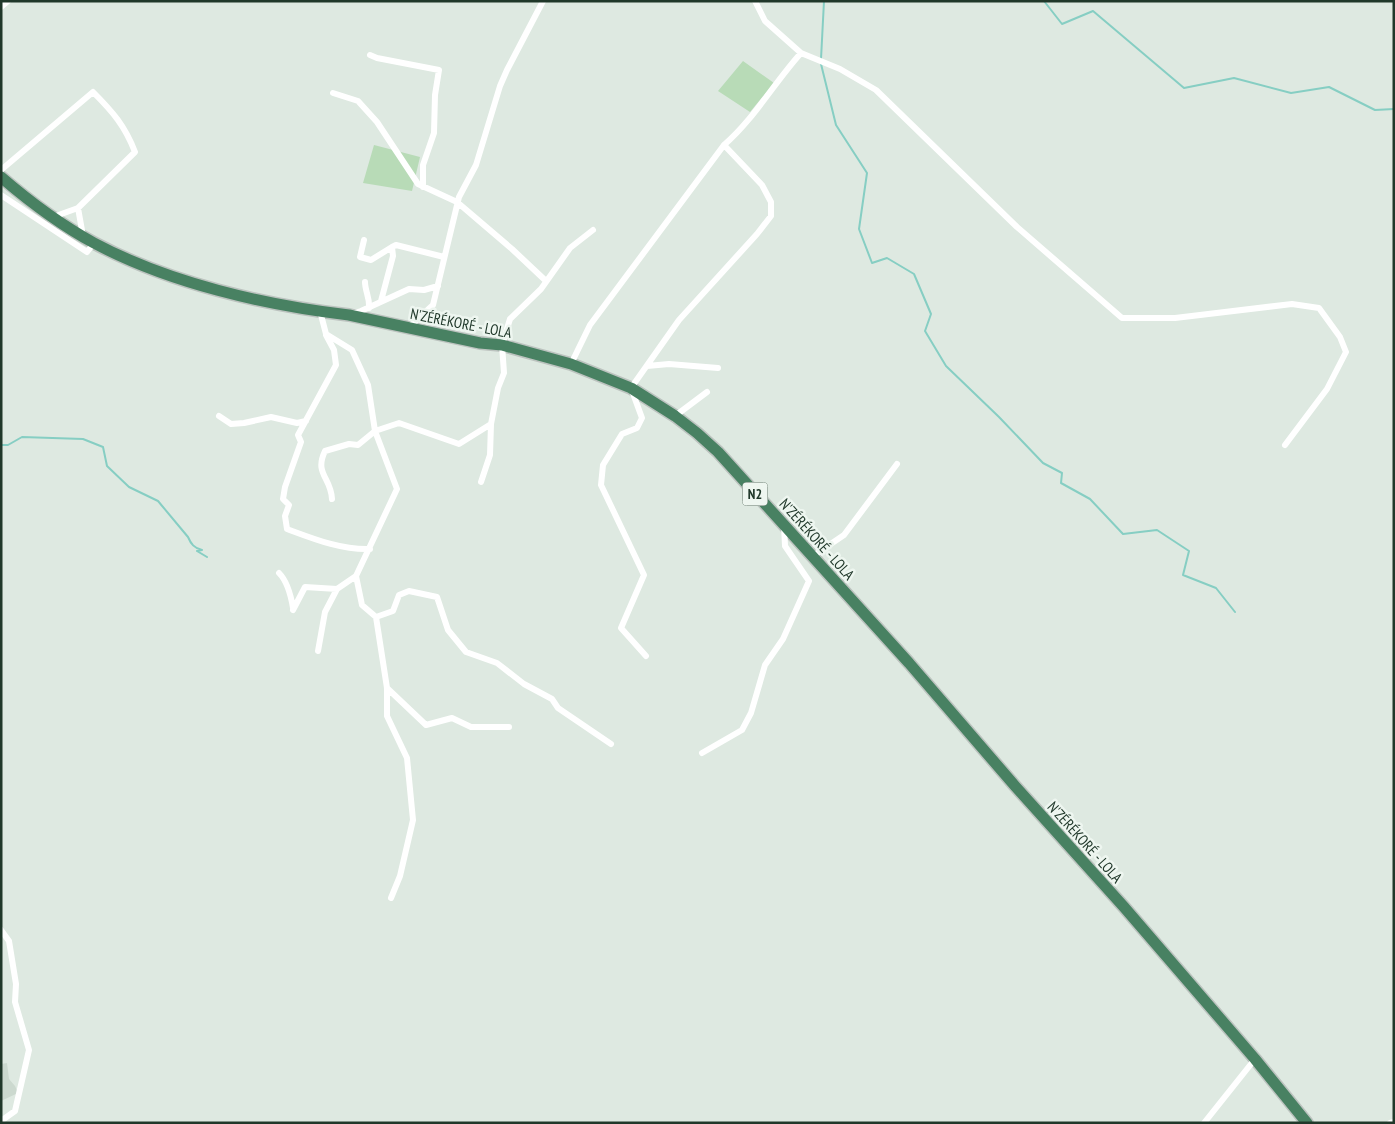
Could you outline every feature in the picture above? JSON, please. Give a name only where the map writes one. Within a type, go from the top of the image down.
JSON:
[{"type":"highway","name":"N'ZÉRÉKORÉ - LOLA","points":[[1,177],[53,217],[94,243],[159,270],[207,287],[266,301],[320,311],[349,314],[480,343],[502,345],[571,364],[631,388],[675,416],[718,452],[909,663],[1015,786],[1124,907],[1255,1059],[1307,1123]]},
{"type":"street","points":[[1,7],[8,1]]},
{"type":"street","points":[[408,328],[433,305],[457,202],[476,165],[500,86],[543,1]]},
{"type":"street","points":[[755,1],[765,21],[801,53],[840,69],[876,90],[1016,227],[1122,318],[1174,318],[1292,304],[1319,308],[1340,337],[1346,352],[1327,389],[1285,446]]},
{"type":"street","points":[[571,364],[590,325],[724,145],[747,123],[801,53]]},
{"type":"street","points":[[370,55],[439,70],[435,95],[434,133],[423,165],[423,187]]},
{"type":"street","points":[[1,170],[93,92],[108,106],[127,131],[135,152],[78,208],[53,217]]},
{"type":"street","points":[[333,94],[358,101],[377,122],[418,184],[457,202],[546,281]]},
{"type":"street","points":[[646,656],[621,628],[644,575],[601,485],[604,465],[622,434],[637,428],[642,418],[631,388],[679,320],[771,216],[771,202],[762,185],[724,145]]},
{"type":"street","points":[[2,198],[87,252],[94,243]]},
{"type":"street","points":[[78,208],[83,236]]},
{"type":"street","points":[[481,482],[490,455],[492,424],[498,388],[504,373],[502,345],[510,319],[541,289],[570,248],[593,230]]},
{"type":"street","points":[[364,240],[360,257],[371,260],[396,244],[444,257]]},
{"type":"street","points":[[382,301],[393,256],[392,247]]},
{"type":"street","points":[[365,282],[370,300],[369,308]]},
{"type":"street","points":[[349,314],[369,308],[409,289],[424,290],[438,286]]},
{"type":"street","points":[[320,311],[326,334],[334,350],[336,365],[298,435],[301,442],[285,487],[283,499],[289,505],[285,516],[287,529],[337,546],[370,549]]},
{"type":"street","points":[[318,651],[325,612],[337,589],[356,576],[397,489],[375,430],[368,385],[352,350],[326,334]]},
{"type":"street","points":[[647,366],[669,364],[718,368]]},
{"type":"street","points":[[675,416],[707,392]]},
{"type":"street","points":[[219,416],[231,424],[244,423],[271,416],[297,423],[306,421]]},
{"type":"street","points":[[332,498],[332,488],[322,473],[321,461],[325,451],[349,444],[358,445],[375,430],[399,423],[459,444],[492,424]]},
{"type":"street","points":[[813,556],[844,535],[897,464]]},
{"type":"street","points":[[702,753],[742,730],[751,713],[765,665],[783,639],[809,581],[785,546],[784,524]]},
{"type":"street","points":[[279,573],[291,594],[293,610],[305,587],[337,589]]},
{"type":"street","points":[[356,576],[362,605],[376,617],[386,688],[387,716],[406,758],[413,820],[400,876],[391,898]]},
{"type":"street","points":[[376,617],[393,611],[399,595],[409,591],[437,597],[448,630],[466,652],[496,662],[524,684],[552,699],[558,708],[611,744]]},
{"type":"street","points":[[386,688],[426,725],[452,718],[471,727],[509,727]]},
{"type":"street","points":[[1,930],[9,941],[16,984],[15,1002],[29,1050],[15,1111],[1,1121]]},
{"type":"street","points":[[1204,1123],[1255,1059]]},
{"type":"street","points":[[1390,1123],[1394,1122]]},
{"type":"shaded area","points":[[7,1063],[9,1079],[18,1093],[1,1101],[1,1064]]},
{"type":"green space","points":[[743,61],[774,83],[750,112],[718,91]]},
{"type":"green space","points":[[374,145],[420,157],[412,191],[363,183]]},
{"type":"waterway","points":[[821,59],[824,1]]},
{"type":"waterway","points":[[1044,1],[1062,24],[1093,11],[1184,88],[1234,78],[1291,93],[1329,87],[1375,110],[1394,109]]},
{"type":"waterway","points":[[821,64],[836,125],[867,173],[859,229],[872,263],[887,258],[914,274],[931,314],[925,331],[946,366],[1043,463],[1062,473],[1061,483],[1090,499],[1123,534],[1157,530],[1189,551],[1183,575],[1216,588],[1235,612]]},
{"type":"waterway","points":[[1,445],[8,445],[22,437],[83,439],[103,447],[107,466],[129,487],[158,501],[190,542],[202,550],[197,551],[207,557]]}]
